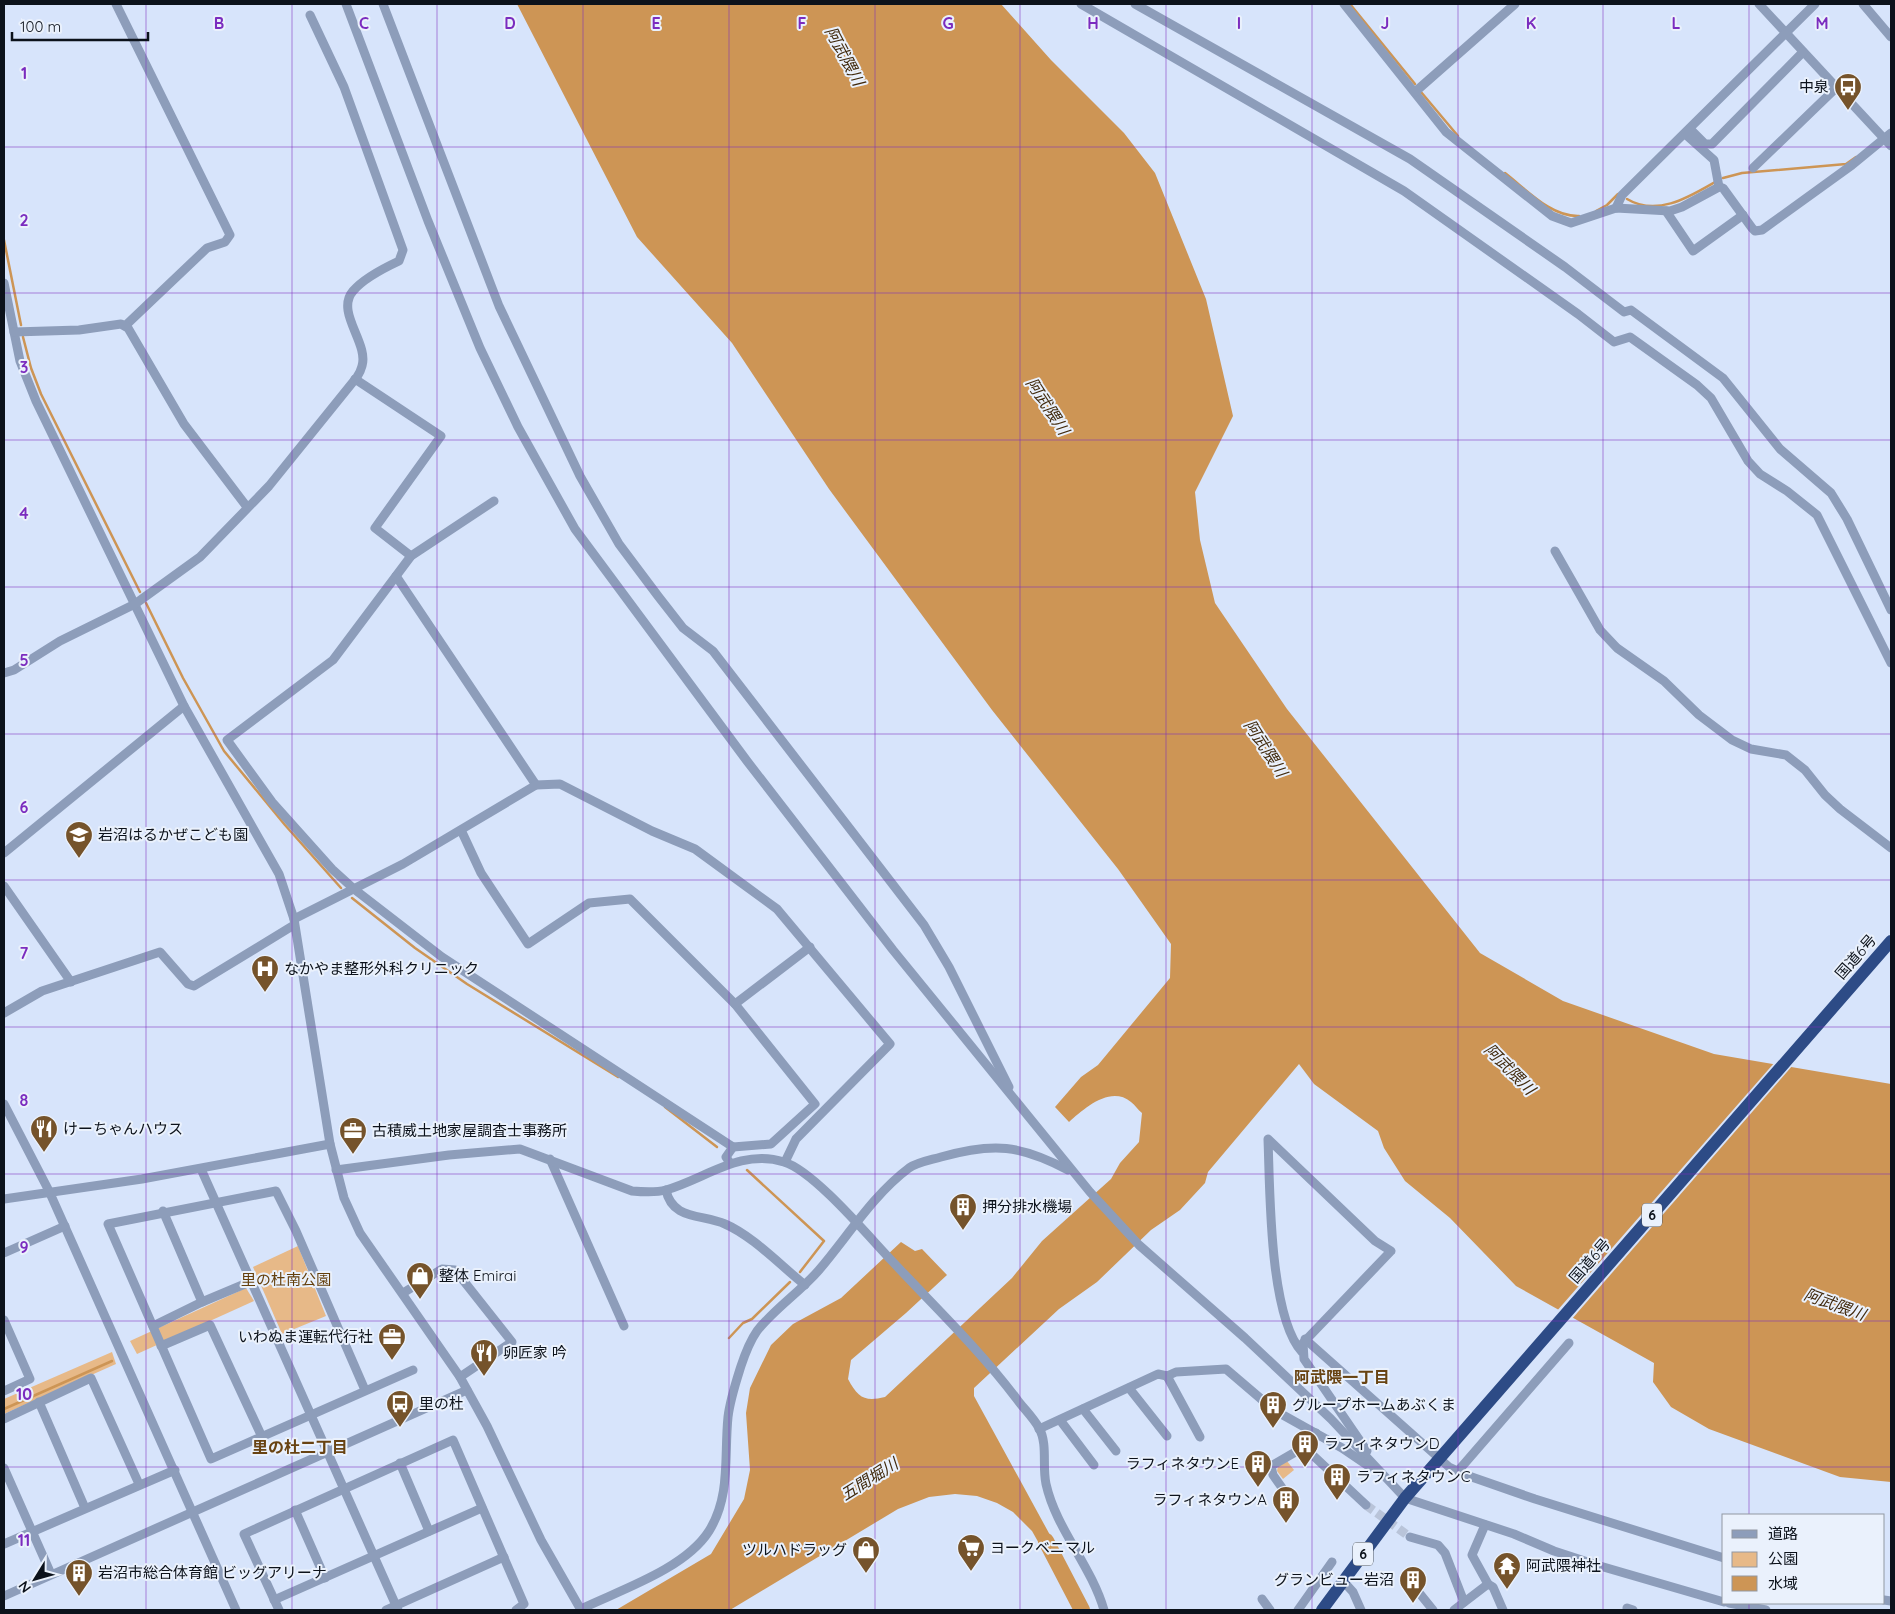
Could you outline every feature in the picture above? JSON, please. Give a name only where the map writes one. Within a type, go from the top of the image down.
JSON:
[{"type":"highway","name":"国道6号","points":[[1322,1610],[1409,1494],[1891,941]]},
{"type":"street","points":[[116,4],[230,235],[225,242],[207,248],[125,326]]},
{"type":"street","points":[[346,4],[428,221],[480,348],[518,427],[575,529],[747,761],[1020,1109],[1090,1192],[1139,1245],[1245,1338],[1331,1419],[1385,1478]]},
{"type":"street","points":[[383,4],[499,306],[594,503],[620,544],[678,621],[713,651],[924,925],[949,967],[1020,1109]]},
{"type":"street","points":[[1081,4],[1404,191],[1578,314],[1614,342],[1630,337],[1697,384],[1711,398],[1748,461],[1760,474],[1787,491],[1817,514],[1891,663]]},
{"type":"street","points":[[1135,4],[1410,159],[1565,267],[1624,312],[1631,310],[1723,378],[1780,449],[1831,492],[1891,610]]},
{"type":"street","points":[[1344,4],[1446,132],[1552,216],[1571,222],[1616,208],[1666,211],[1682,207],[1719,187]]},
{"type":"street","points":[[1415,92],[1515,4]]},
{"type":"street","points":[[1719,187],[1723,188],[1755,231],[1762,230],[1889,140],[1837,88],[1760,4]]},
{"type":"street","points":[[1616,208],[1622,195],[1816,4]]},
{"type":"street","points":[[1863,4],[1891,37]]},
{"type":"street","points":[[4,673],[14,670],[60,641],[135,604],[200,557],[269,486],[355,379],[363,365],[362,352],[349,314],[348,304],[352,292],[373,276],[400,261],[403,250],[344,87],[310,16]]},
{"type":"street","points":[[1687,131],[1705,144],[1712,144],[1804,52]]},
{"type":"street","points":[[1753,168],[1837,88]]},
{"type":"street","points":[[1687,131],[1714,160],[1719,187]]},
{"type":"street","points":[[1666,211],[1693,250],[1743,215]]},
{"type":"street","points":[[4,283],[7,319],[14,332],[20,361],[36,401],[184,706],[279,874],[294,922],[330,1144],[344,1198],[368,1248],[403,1293],[460,1376],[487,1426],[540,1540],[581,1610],[668,1567],[691,1550],[708,1532],[716,1518],[724,1490],[728,1416],[739,1374],[749,1346],[758,1331],[805,1286],[910,1167],[950,1154],[984,1148],[1012,1148],[1041,1156],[1074,1173]]},
{"type":"street","points":[[14,332],[79,330],[121,324],[128,328],[184,424],[247,507]]},
{"type":"street","points":[[355,379],[441,436],[375,528],[411,556]]},
{"type":"street","points":[[461,830],[481,873],[528,944],[589,903],[630,899],[735,1004],[815,1104],[771,1144],[733,1147],[442,957],[354,889],[332,870],[272,802],[227,740],[333,660],[411,556],[494,501]]},
{"type":"street","points":[[1555,551],[1600,630],[1617,648],[1664,681],[1699,715],[1732,740],[1751,749],[1786,755],[1805,770],[1825,795],[1840,809],[1891,848]]},
{"type":"street","points":[[396,576],[536,785]]},
{"type":"street","points":[[4,853],[184,706]]},
{"type":"street","points":[[4,1012],[42,991],[160,952],[188,984],[194,986],[294,922],[461,830],[536,785],[560,784],[652,831],[695,849],[777,909],[890,1044],[796,1140],[785,1162]]},
{"type":"street","points":[[4,886],[71,982]]},
{"type":"street","points":[[735,1004],[810,947]]},
{"type":"street","points":[[4,1104],[49,1191],[236,1610]]},
{"type":"street","points":[[1302,1352],[1305,1339],[1391,1251],[1375,1241],[1268,1139],[1273,1246],[1285,1324],[1294,1343],[1302,1352],[1304,1359],[1385,1478]]},
{"type":"street","points":[[4,1199],[202,1169],[330,1144]]},
{"type":"street","points":[[730,1163],[726,1157],[733,1147]]},
{"type":"street","points":[[336,1170],[449,1155],[520,1149],[632,1191],[666,1190],[730,1163],[763,1158],[785,1162],[818,1185],[858,1226],[1000,1377],[1039,1429],[1043,1443],[1046,1483],[1054,1508],[1086,1566],[1104,1610]]},
{"type":"street","points":[[550,1159],[624,1326]]},
{"type":"street","points":[[202,1169],[397,1608]]},
{"type":"street","points":[[666,1190],[668,1201],[678,1211],[725,1224],[757,1244],[805,1286]]},
{"type":"street","points":[[365,1390],[296,1231],[276,1191],[217,1203],[163,1211],[108,1224],[211,1459],[413,1370]]},
{"type":"street","points":[[163,1211],[202,1302]]},
{"type":"street","points":[[4,1253],[65,1226]]},
{"type":"street","points":[[403,1293],[442,1269],[455,1270],[512,1342],[460,1376]]},
{"type":"street","points":[[153,1326],[202,1302],[252,1281]]},
{"type":"street","points":[[4,1320],[30,1379],[4,1391]]},
{"type":"street","points":[[161,1346],[210,1325],[262,1436]]},
{"type":"street","points":[[1305,1339],[1449,1467],[1535,1499],[1722,1557]]},
{"type":"street","points":[[1458,1471],[1568,1343]]},
{"type":"street","points":[[1039,1429],[1158,1374],[1167,1376],[1176,1372],[1226,1369],[1274,1410],[1342,1448],[1409,1494],[1485,1525],[1600,1566],[1722,1601]]},
{"type":"street","points":[[1167,1376],[1200,1437]]},
{"type":"street","points":[[4,1419],[91,1378],[139,1484]]},
{"type":"street","points":[[1129,1388],[1166,1436]]},
{"type":"street","points":[[4,1596],[467,1390]]},
{"type":"street","points":[[39,1402],[85,1508]]},
{"type":"street","points":[[1084,1409],[1116,1451]]},
{"type":"street","points":[[1060,1420],[1094,1466]]},
{"type":"street","points":[[1290,1499],[1273,1475],[1271,1466],[1304,1447],[1316,1433]]},
{"type":"street","points":[[279,1610],[244,1534],[453,1440],[524,1604],[516,1610]]},
{"type":"street","points":[[1304,1447],[1366,1504]]},
{"type":"street","points":[[400,1463],[429,1531]]},
{"type":"street","points":[[4,1468],[51,1574]]},
{"type":"street","points":[[4,1544],[175,1470]]},
{"type":"street","points":[[274,1600],[482,1508]]},
{"type":"street","points":[[295,1510],[325,1578]]},
{"type":"street","points":[[1485,1525],[1472,1555],[1488,1584],[1493,1587],[1503,1610]]},
{"type":"street","points":[[1410,1537],[1438,1545],[1445,1553],[1464,1602]]},
{"type":"street","points":[[386,1610],[397,1608],[504,1557]]},
{"type":"street","points":[[1298,1610],[1332,1562]]},
{"type":"street","points":[[1408,1580],[1433,1610]]},
{"type":"street","points":[[1343,1581],[1353,1592],[1361,1610]]},
{"type":"street","points":[[1454,1610],[1488,1584]]},
{"type":"street","points":[[1262,1599],[1270,1610]]},
{"type":"street","points":[[1734,1604],[1766,1610]]},
{"type":"green space","name":"里の杜南公園","points":[[298,1246],[326,1316],[282,1334],[253,1267]]},
{"type":"green space","points":[[246,1288],[254,1301],[137,1354],[130,1341]]},
{"type":"green space","points":[[112,1352],[116,1364],[4,1414],[4,1399]]},
{"type":"green space","points":[[1287,1461],[1294,1470],[1283,1479],[1277,1471],[1278,1466]]},
{"type":"water","name":"阿武隈川","points":[[517,4],[1001,4],[1051,60],[1124,133],[1155,173],[1206,299],[1233,416],[1195,492],[1200,540],[1215,603],[1287,709],[1480,953],[1563,1001],[1714,1054],[1891,1084],[1891,1482],[1840,1477],[1709,1429],[1671,1407],[1653,1382],[1654,1363],[1516,1286],[1450,1218],[1405,1181],[1384,1148],[1378,1131],[1314,1084],[1299,1064],[1208,1172],[1205,1183],[1180,1210],[1151,1230],[1097,1282],[1059,1309],[974,1388],[974,1396],[1062,1557],[1050,1563],[1032,1531],[1013,1512],[997,1503],[977,1496],[955,1494],[929,1497],[898,1509],[730,1610],[616,1610],[711,1554],[744,1499],[750,1470],[746,1413],[750,1388],[771,1345],[793,1324],[841,1298],[901,1242],[915,1251],[922,1249],[947,1275],[851,1360],[848,1379],[855,1391],[867,1399],[885,1397],[1012,1278],[1042,1241],[1111,1179],[1120,1163],[1139,1142],[1142,1113],[1131,1102],[1123,1097],[1115,1096],[1106,1097],[1090,1105],[1069,1122],[1055,1107],[1081,1077],[1098,1065],[1170,978],[1171,944],[1118,869],[992,710],[829,489],[732,343],[637,237]]},
{"type":"pier","points":[[1775,1062],[1793,1065],[1571,1320],[1556,1312]]},
{"type":"waterway","points":[[1350,4],[1415,84]]},
{"type":"waterway","points":[[1421,92],[1458,136]]},
{"type":"waterway","points":[[1723,178],[1742,173],[1846,164],[1856,157]]},
{"type":"waterway","points":[[1505,173],[1549,207],[1559,212],[1579,216]]},
{"type":"waterway","points":[[1627,199],[1638,204],[1650,206],[1672,203],[1684,199],[1715,182]]},
{"type":"waterway","points":[[1596,211],[1607,205],[1618,194]]},
{"type":"waterway","points":[[4,240],[21,325]]},
{"type":"waterway","points":[[23,337],[31,368],[41,394],[140,592]]},
{"type":"waterway","points":[[146,603],[183,678],[224,751],[285,825],[341,888]]},
{"type":"waterway","points":[[352,898],[415,948],[467,984],[618,1077]]},
{"type":"waterway","points":[[665,1107],[717,1147]]},
{"type":"waterway","points":[[747,1170],[824,1241],[800,1272]]},
{"type":"waterway","points":[[729,1338],[743,1323],[752,1319],[790,1282]]},
{"type":"waterway","points":[[4,1409],[112,1361]]},
{"type":"waterway","name":"五間堀川","points":[[1046,1541],[1082,1610]]},
{"type":"tunnel","points":[[1366,1505],[1410,1537]]},
{"type":"place","name":"中泉","points":[[1848,111]]},
{"type":"place","name":"岩沼はるかぜこども園","points":[[79,859]]},
{"type":"place","name":"なかやま整形外科クリニック","points":[[265,993]]},
{"type":"place","name":"けーちゃんハウス","points":[[44,1153]]},
{"type":"place","name":"古積威土地家屋調査士事務所","points":[[353,1155]]},
{"type":"place","name":"押分排水機場","points":[[963,1231]]},
{"type":"place","name":"整体 Emirai","points":[[420,1300]]},
{"type":"place","name":"いわぬま運転代行社","points":[[392,1361]]},
{"type":"place","name":"卵匠家 吟","points":[[484,1377]]},
{"type":"place","name":"里の杜","points":[[400,1428]]},
{"type":"place","name":"グループホームあぶくま","points":[[1273,1429]]},
{"type":"place","name":"ラフィネタウンD","points":[[1305,1468]]},
{"type":"place","name":"ラフィネタウンE","points":[[1258,1488]]},
{"type":"place","name":"ラフィネタウンC","points":[[1337,1501]]},
{"type":"place","name":"ラフィネタウンA","points":[[1286,1524]]},
{"type":"place","name":"ヨークベニマル","points":[[971,1572]]},
{"type":"place","name":"ツルハドラッグ","points":[[866,1574]]},
{"type":"place","name":"阿武隈神社","points":[[1507,1590]]},
{"type":"place","name":"岩沼市総合体育館 ビッグアリーナ","points":[[79,1597]]},
{"type":"place","name":"グランビュー岩沼","points":[[1413,1604]]},
{"type":"district","name":"阿武隈一丁目","points":[[1342,1377]]},
{"type":"district","name":"里の杜二丁目","points":[[300,1447]]}]
